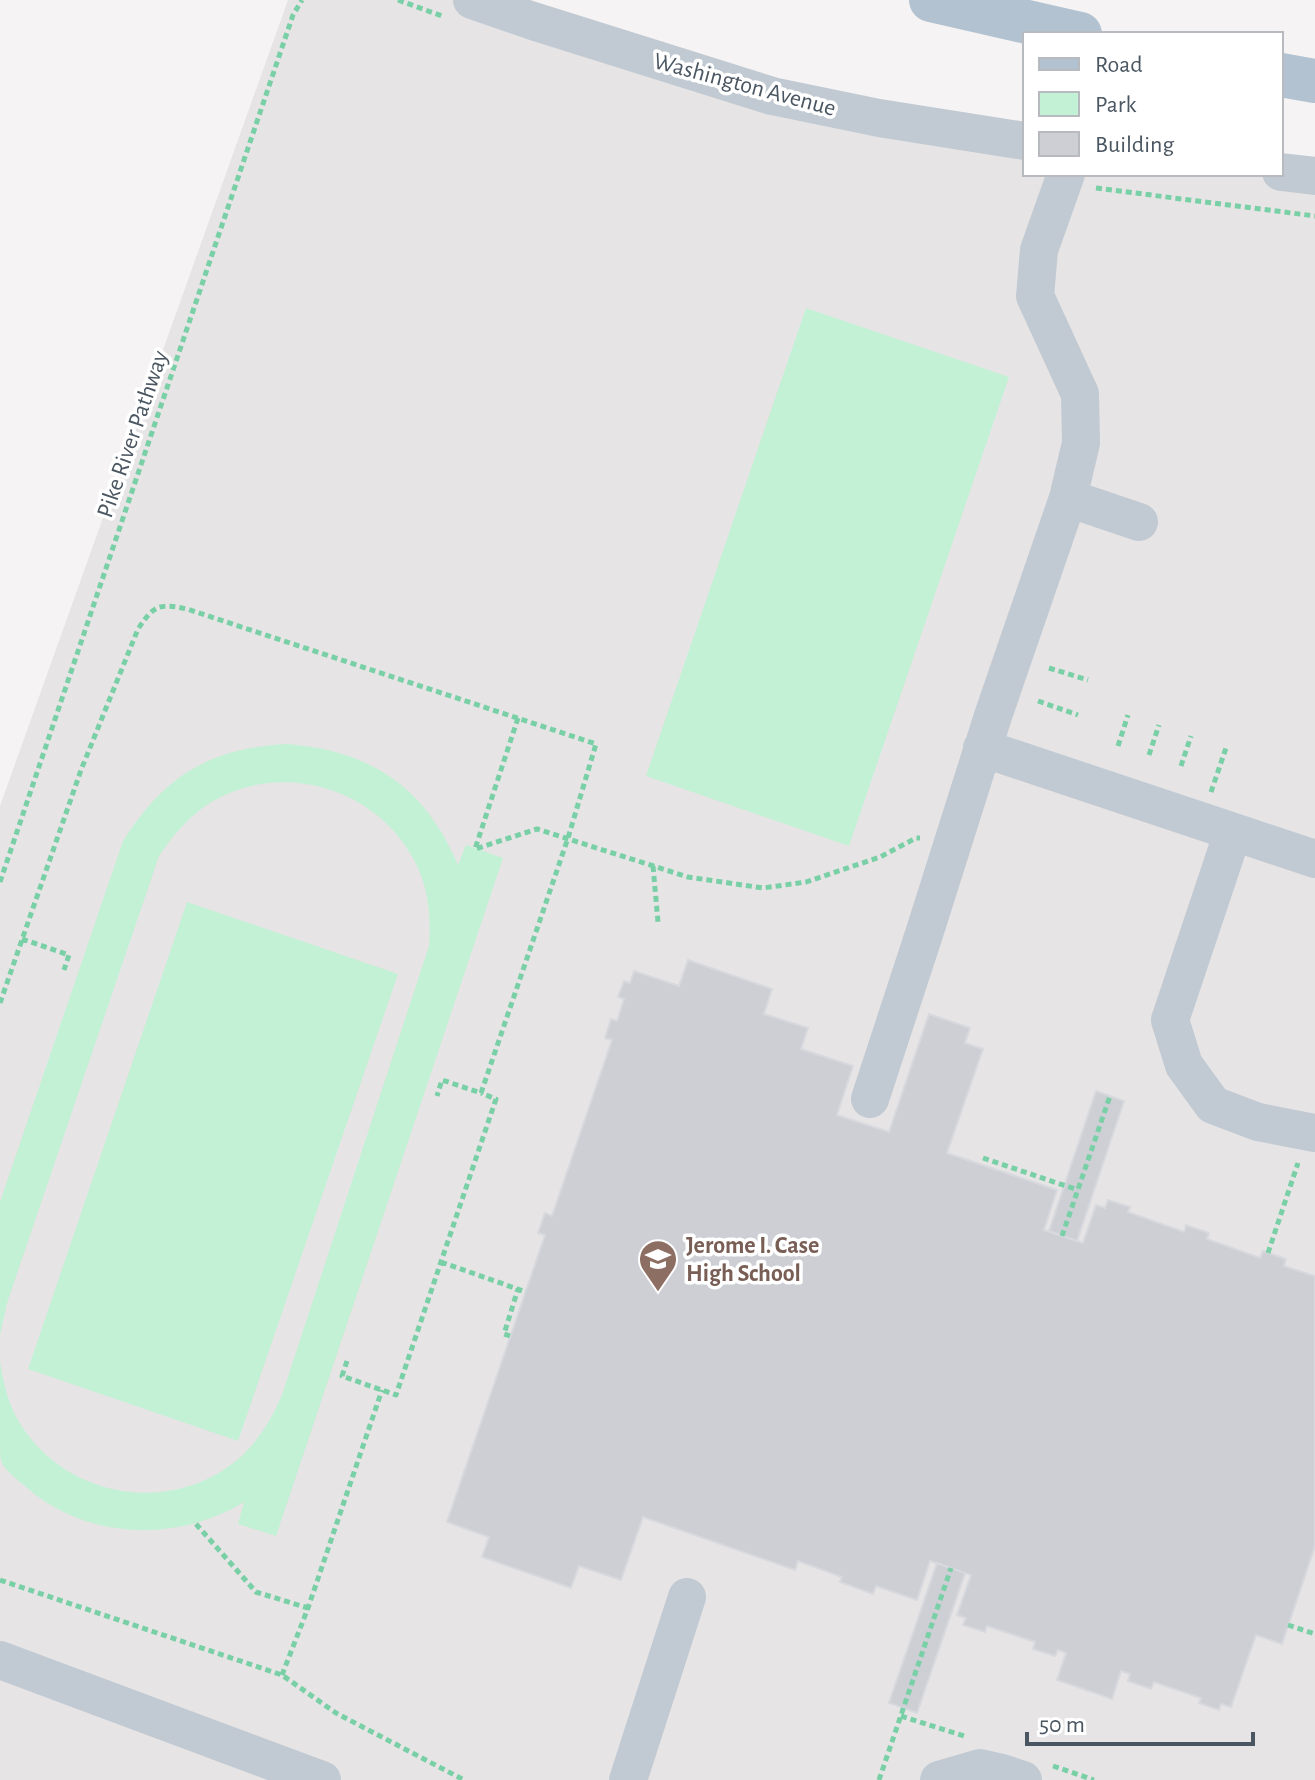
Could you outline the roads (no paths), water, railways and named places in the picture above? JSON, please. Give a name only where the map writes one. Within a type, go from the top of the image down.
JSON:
[{"type":"main road","points":[[931,0],[1071,32]]},
{"type":"main road","points":[[1283,75],[1315,81]]},
{"type":"street","name":"Washington Avenue","points":[[472,0],[772,96],[879,118],[1023,141]]},
{"type":"street","points":[[1283,172],[1315,176]]},
{"type":"street","points":[[870,1099],[982,748],[1068,498],[1081,443],[1080,394],[1035,296],[1039,250],[1077,180]]},
{"type":"street","points":[[1068,498],[1139,522]]},
{"type":"street","points":[[982,748],[1315,859]]},
{"type":"street","points":[[1233,832],[1170,1020],[1184,1065],[1213,1105],[1258,1122],[1307,1148]]},
{"type":"street","points":[[628,1780],[687,1597]]},
{"type":"street","points":[[0,1660],[322,1780]]},
{"type":"street","points":[[939,1780],[980,1768],[1023,1780]]},
{"type":"place","name":"Jerome I. Case High School","points":[[658,1293]]}]
